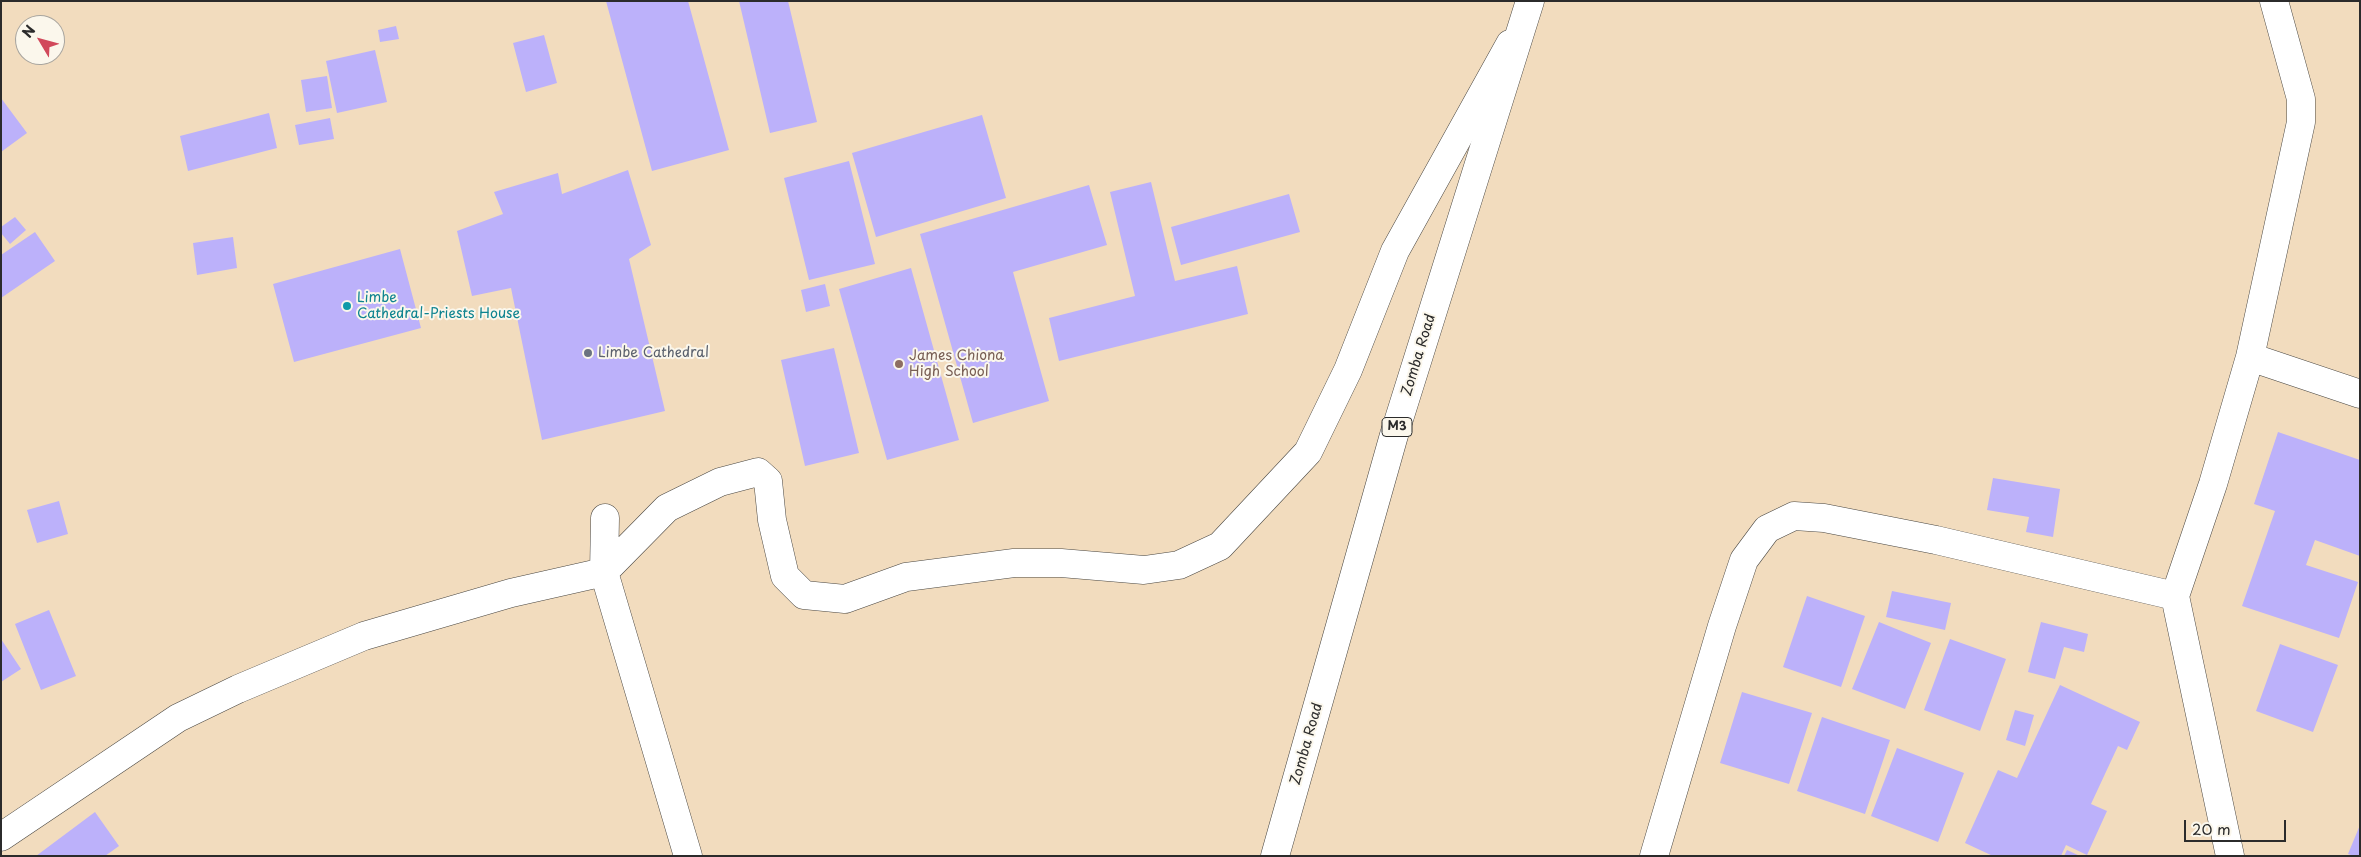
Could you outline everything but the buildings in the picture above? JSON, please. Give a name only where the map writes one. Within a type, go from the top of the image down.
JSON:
[{"type":"main road","points":[[2230,856],[2175,596],[2213,484],[2250,357],[2301,122],[2301,99],[2274,1]]},
{"type":"main road","points":[[1,838],[178,718],[238,689],[364,636],[511,593],[604,572],[667,508],[720,482],[758,472],[768,481],[772,520],[785,576],[804,595],[845,599],[906,577],[1014,563],[1061,563],[1144,570],[1179,565],[1220,546],[1308,452],[1348,370],[1395,251],[1527,9]]},
{"type":"main road","name":"Zomba Road","points":[[1275,856],[1394,435],[1527,9]]},
{"type":"main road","points":[[2250,357],[2360,394]]},
{"type":"main road","points":[[1654,856],[1722,626],[1744,560],[1767,529],[1794,516],[1824,518],[1936,540],[2175,596]]},
{"type":"main road","points":[[605,518],[604,572],[688,856]]},
{"type":"place","name":"Limbe Cathedral-Priests House","points":[[347,306]]},
{"type":"place","name":"Limbe Cathedral","points":[[588,353]]},
{"type":"place","name":"James Chiona High School","points":[[899,364]]}]
